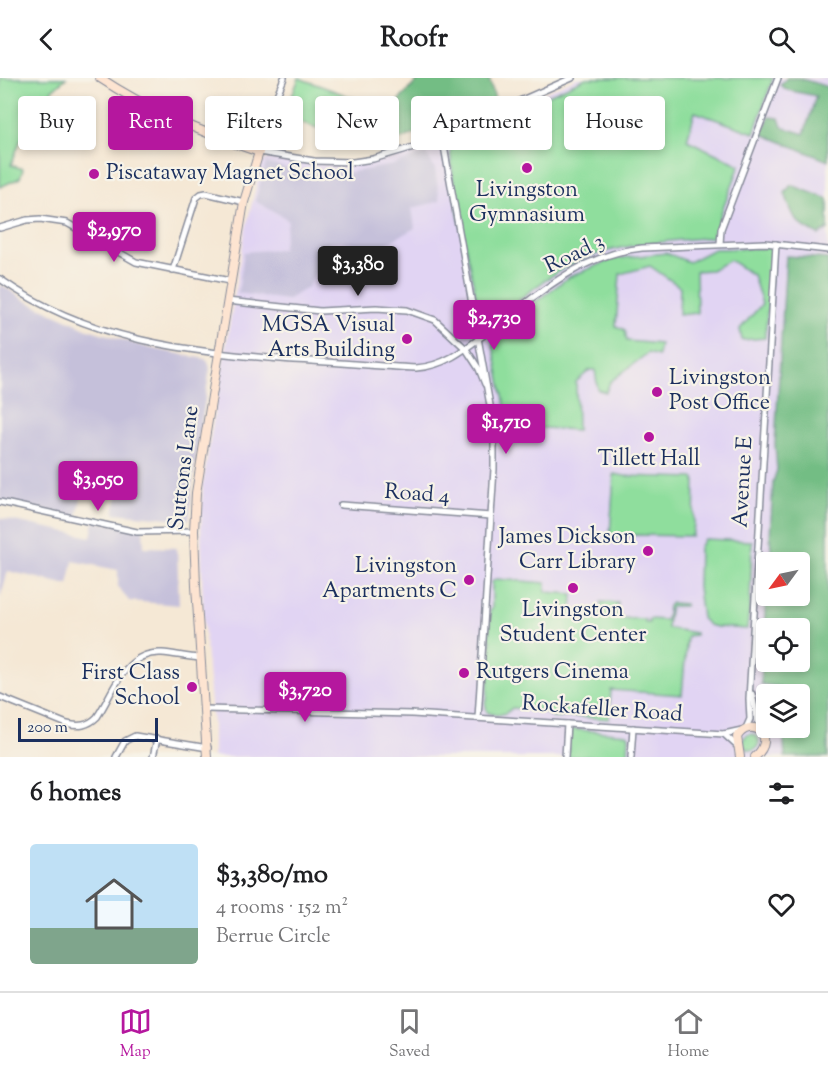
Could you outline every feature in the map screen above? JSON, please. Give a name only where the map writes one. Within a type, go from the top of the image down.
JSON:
[{"type":"street","points":[[100,78],[130,98],[162,114],[204,133],[259,152],[314,161],[353,162],[394,154],[411,147]]},
{"type":"street","points":[[277,96],[284,78]]},
{"type":"street","points":[[531,96],[572,78]]},
{"type":"street","points":[[720,244],[721,229],[778,78]]},
{"type":"street","points":[[445,150],[480,338],[495,441],[478,718]]},
{"type":"street","name":"Suttons Lane","points":[[208,753],[200,658],[194,531],[196,493],[244,202],[259,152]]},
{"type":"street","points":[[173,270],[196,198],[206,193],[244,202]]},
{"type":"street","points":[[0,228],[33,219],[67,223],[136,262],[230,281]]},
{"type":"street","name":"Road 3","points":[[0,279],[53,310],[94,327],[158,345],[218,354],[416,368],[434,365],[466,349],[566,273],[593,260],[631,249],[720,244],[776,244],[828,250]]},
{"type":"street","name":"Avenue E","points":[[764,738],[761,752],[756,756],[749,756],[739,751],[737,737],[750,719],[750,686],[776,244]]},
{"type":"street","points":[[227,301],[320,311],[376,308],[407,310],[435,320],[466,349],[479,369],[489,395]]},
{"type":"street","points":[[0,502],[137,532],[194,531]]},
{"type":"street","name":"Road 4","points":[[341,505],[491,516]]},
{"type":"street","points":[[0,697],[67,724],[83,725],[92,722],[97,717],[122,673],[132,662],[152,654],[200,658]]},
{"type":"street","name":"Avenue E","points":[[750,686],[756,713]]},
{"type":"street","name":"Rockafeller Road","points":[[205,709],[406,714],[724,734],[744,729]]},
{"type":"street","points":[[565,757],[567,724]]},
{"type":"street","points":[[631,757],[633,728]]},
{"type":"street","points":[[744,729],[756,728]]},
{"type":"street","points":[[724,734],[739,751]]},
{"type":"street","points":[[116,757],[125,741],[131,736],[157,739],[208,753]]},
{"type":"street","points":[[153,757],[157,739]]},
{"type":"shaded area","points":[[577,78],[828,78],[828,757],[213,757],[213,725],[203,612],[201,526],[203,483],[245,232],[261,166],[265,160],[270,158],[333,165],[373,162],[412,150],[552,150],[552,96],[537,96]]},
{"type":"shaded area","points":[[426,153],[435,169],[440,201],[412,208],[415,228],[376,249],[341,241],[330,242],[308,287],[287,300],[238,293],[244,252],[282,249],[287,227],[288,221],[284,217],[255,201],[266,163],[293,170],[325,173],[352,172],[393,165]]},
{"type":"shaded area","points":[[0,284],[26,301],[88,329],[149,348],[205,359],[208,362],[210,368],[194,469],[189,520],[114,513],[117,496],[83,490],[77,517],[0,501]]},
{"type":"shaded area","points":[[0,518],[91,537],[94,521],[143,529],[144,547],[177,548],[179,605],[129,601],[118,587],[118,570],[73,561],[68,585],[8,571],[0,598]]},
{"type":"green space","points":[[0,78],[66,78],[52,90],[50,96],[18,96],[18,147],[11,165],[23,169],[20,178],[0,187]]},
{"type":"green space","points":[[299,78],[348,96],[315,96],[315,127],[303,123],[303,96],[292,96]]},
{"type":"green space","points":[[420,78],[489,78],[494,96],[411,96],[411,135],[399,140],[399,101]]},
{"type":"green space","points":[[586,78],[773,78],[754,133],[695,112],[687,140],[740,165],[719,219],[715,237],[632,246],[593,256],[555,274],[496,317],[486,319],[479,311],[455,197],[450,150],[552,150],[552,96],[546,96]]},
{"type":"green space","points":[[787,78],[799,78],[828,87],[828,161],[762,134],[769,117],[779,118],[782,127],[804,134],[816,96],[787,90],[780,85]]},
{"type":"green space","points":[[791,185],[828,199],[828,229],[819,235],[796,219],[785,193]]},
{"type":"green space","points":[[773,248],[765,338],[742,340],[740,329],[762,304],[753,275],[730,260],[711,270],[696,271],[697,313],[679,315],[680,287],[650,266],[620,274],[616,326],[625,330],[627,341],[660,344],[658,356],[648,353],[610,382],[606,392],[598,390],[595,370],[590,370],[576,382],[577,430],[509,426],[491,335],[569,277],[613,259],[666,253],[689,262],[714,249]]},
{"type":"green space","points":[[786,256],[828,259],[828,757],[785,757],[784,738],[810,738],[810,684],[761,684],[762,672],[810,672],[810,618],[765,618],[765,606],[810,606],[810,552],[771,552],[773,482],[777,470],[775,444]]},
{"type":"green space","points":[[614,474],[695,478],[692,536],[632,535],[618,537],[610,535]]},
{"type":"green space","points":[[704,539],[752,541],[747,629],[708,625],[702,618],[698,587],[699,548]]},
{"type":"green space","points":[[496,579],[546,583],[546,592],[573,594],[572,611],[594,610],[594,613],[601,613],[601,602],[618,603],[616,615],[620,615],[620,618],[645,619],[645,623],[649,623],[649,619],[666,620],[668,606],[671,603],[685,604],[685,606],[672,606],[669,610],[667,628],[695,633],[695,635],[687,636],[682,695],[611,690],[609,719],[555,717],[536,709],[512,708],[504,714],[490,714],[487,712],[485,702],[491,640],[489,638],[492,582]]},
{"type":"green space","points":[[570,729],[627,734],[629,736],[628,757],[568,757]]},
{"type":"green space","points":[[751,734],[758,739],[757,748],[751,750],[745,748],[743,742],[745,736]]},
{"type":"place","name":"Livingston Gymnasium","points":[[527,168]]},
{"type":"place","name":"Piscataway Magnet School","points":[[94,174]]},
{"type":"place","name":"MGSA Visual Arts Building","points":[[407,339]]},
{"type":"place","name":"Livingston Post Office","points":[[657,392]]},
{"type":"place","name":"Tillett Hall","points":[[649,437]]},
{"type":"place","name":"James Dickson Carr Library","points":[[648,551]]},
{"type":"place","name":"Livingston Apartments C","points":[[469,580]]},
{"type":"place","name":"Livingston Student Center","points":[[573,588]]},
{"type":"place","name":"Rutgers Cinema","points":[[464,673]]},
{"type":"place","name":"First Class School","points":[[192,687]]}]
